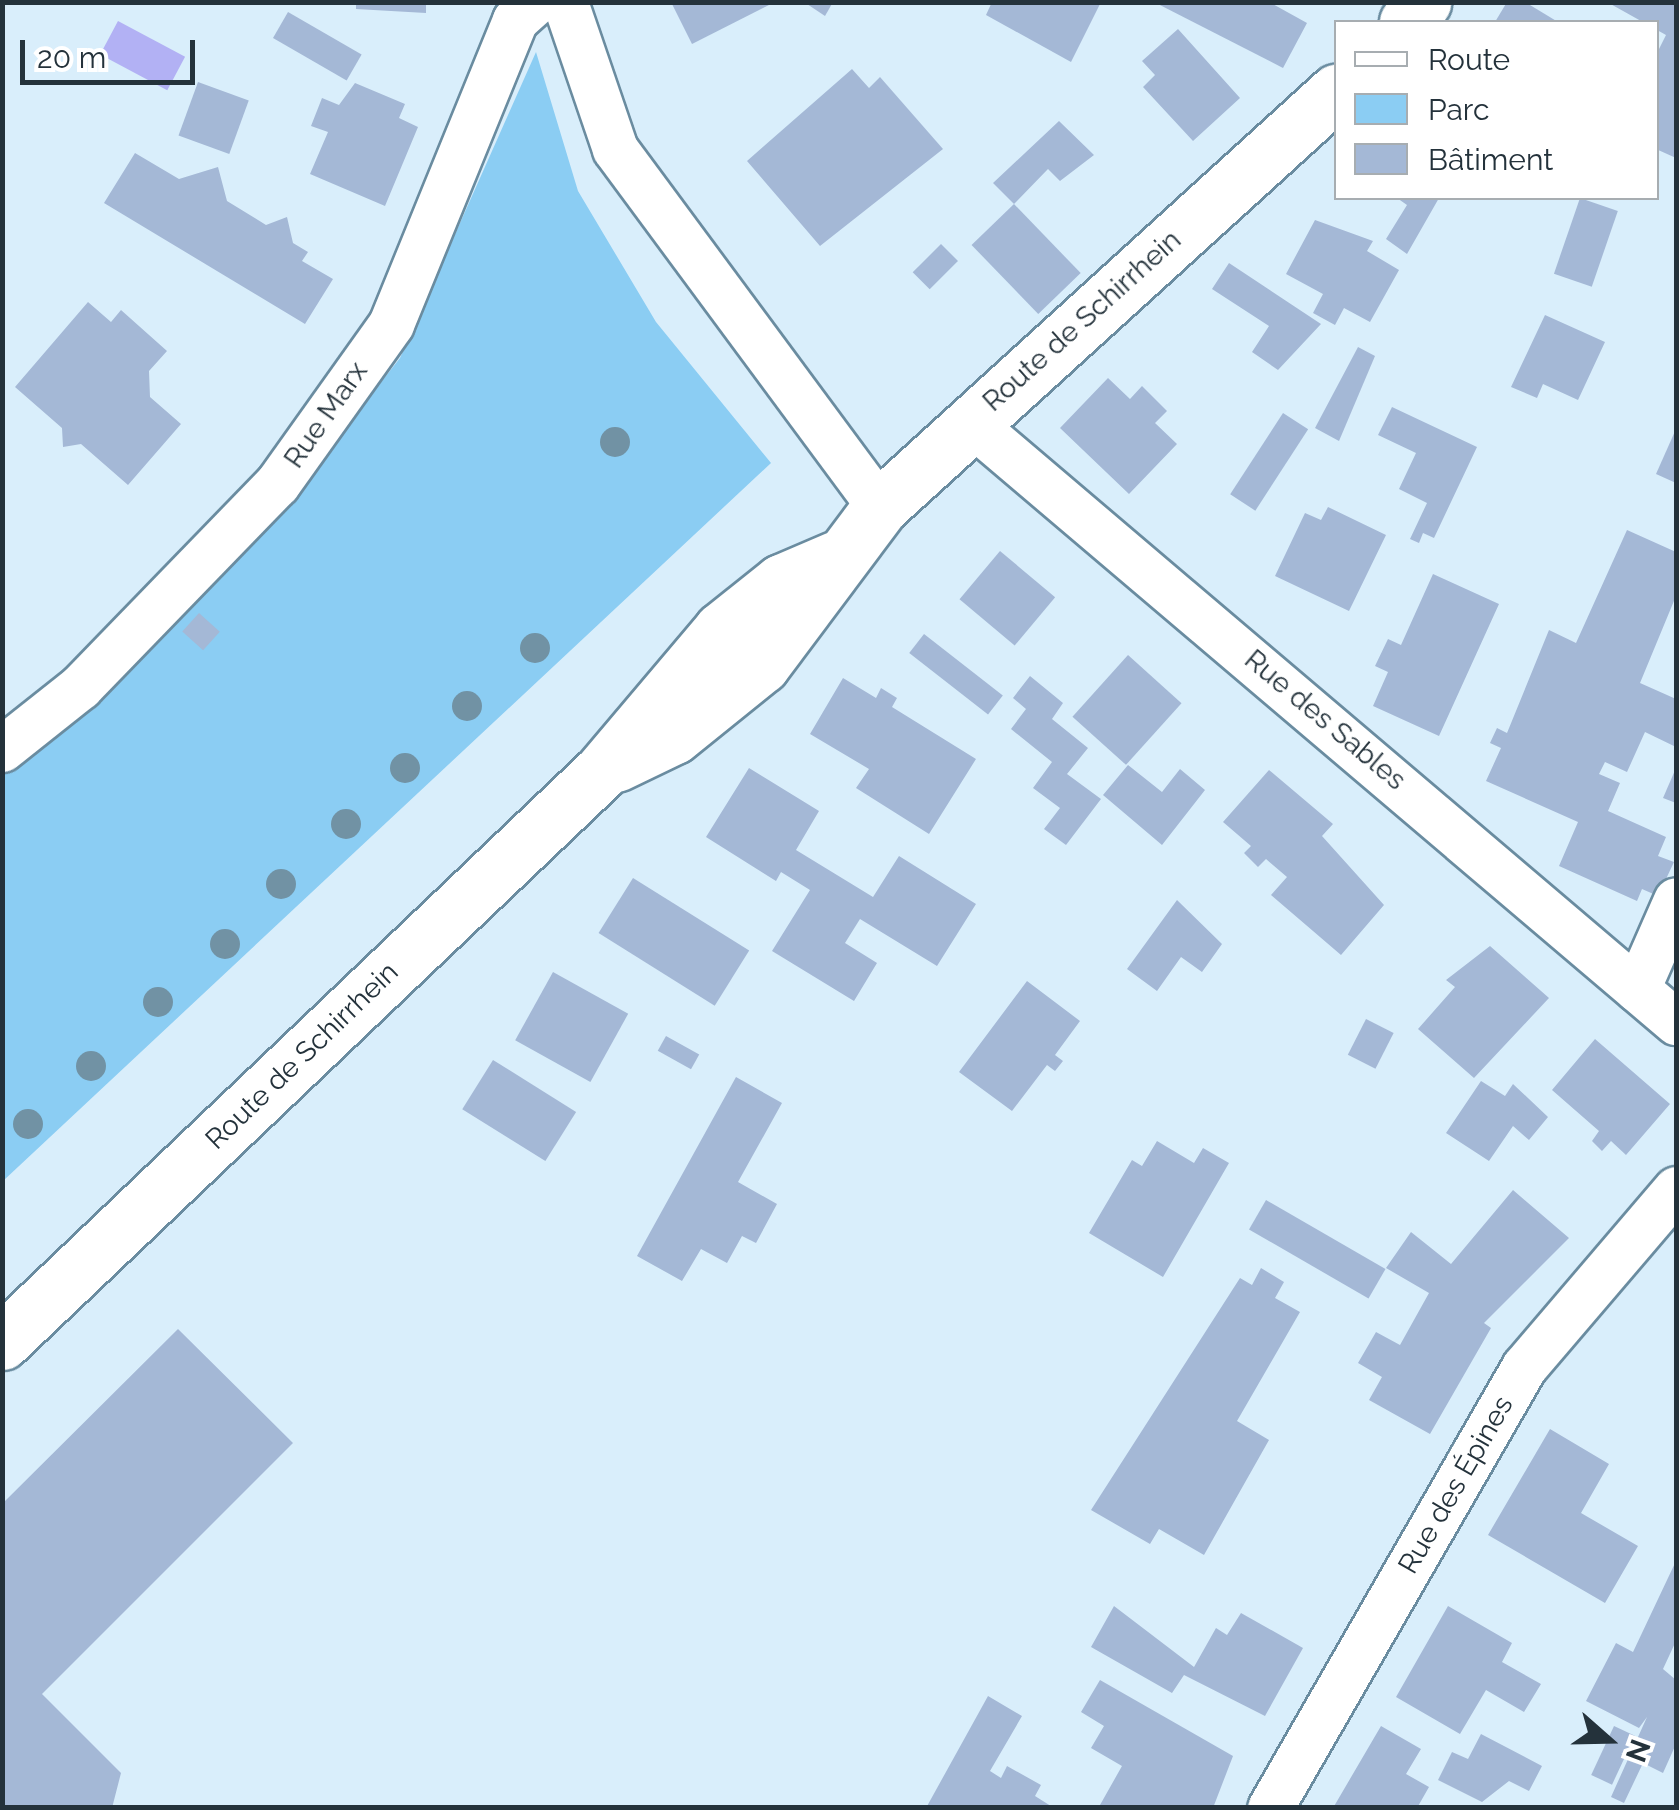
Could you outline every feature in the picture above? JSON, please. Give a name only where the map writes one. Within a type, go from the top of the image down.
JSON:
[{"type":"street","name":"Rue Marx","points":[[2,749],[80,687],[277,484],[357,372],[391,324],[515,20],[535,2]]},
{"type":"street","points":[[565,2],[615,149],[839,458],[880,506]]},
{"type":"street","name":"Route de Schirrhein","points":[[2,1342],[602,771],[721,630],[780,582],[836,559],[880,506],[1334,94]]},
{"type":"street","name":"Rue des Sables","points":[[970,422],[1676,1022]]},
{"type":"street","points":[[1637,989],[1676,900]]},
{"type":"street","name":"Rue des Épines","points":[[1270,1808],[1524,1366],[1676,1188]]},
{"type":"green space","points":[[536,52],[578,191],[656,322],[771,463],[3,1181],[3,761],[298,488],[400,358]]},
{"type":"shaded area","points":[[118,21],[185,57],[167,90],[100,55]]},
{"type":"building","points":[[356,2],[426,2],[426,13],[356,9]]},
{"type":"building","points":[[671,2],[775,2],[692,44]]},
{"type":"building","points":[[804,2],[833,2],[825,16]]},
{"type":"building","points":[[992,2],[1101,2],[1071,62],[986,15]]},
{"type":"building","points":[[1154,2],[1269,2],[1307,23],[1283,68]]},
{"type":"building","points":[[1507,2],[1525,2],[1555,20],[1496,20]]},
{"type":"building","points":[[1607,2],[1676,2],[1676,158],[1659,150],[1659,49],[1666,35],[1659,31],[1659,20],[1639,20]]},
{"type":"building","points":[[288,12],[362,54],[347,80],[273,38]]},
{"type":"building","points":[[1178,29],[1240,98],[1193,141],[1143,87],[1155,75],[1142,61]]},
{"type":"building","points":[[852,69],[869,88],[880,77],[943,149],[820,246],[747,161]]},
{"type":"building","points":[[198,82],[249,100],[229,154],[179,136]]},
{"type":"building","points":[[355,83],[405,104],[399,118],[418,127],[385,206],[310,174],[328,132],[311,126],[322,98],[339,105]]},
{"type":"building","points":[[1059,121],[1094,155],[1060,181],[1048,169],[1014,204],[993,183]]},
{"type":"building","points":[[135,153],[179,179],[218,167],[227,201],[266,225],[287,217],[293,243],[308,252],[302,261],[333,279],[305,324],[104,203]]},
{"type":"building","points":[[1400,200],[1438,200],[1407,254],[1386,239],[1407,205]]},
{"type":"building","points":[[1579,200],[1618,211],[1592,287],[1554,274]]},
{"type":"building","points":[[1014,204],[1081,273],[1038,314],[972,245]]},
{"type":"building","points":[[1315,220],[1373,241],[1367,251],[1399,270],[1370,322],[1344,308],[1335,325],[1313,313],[1323,294],[1286,274]]},
{"type":"building","points":[[941,244],[958,261],[930,289],[913,272]]},
{"type":"building","points":[[1229,263],[1321,324],[1278,370],[1252,352],[1269,326],[1212,289]]},
{"type":"building","points":[[88,302],[111,322],[121,310],[167,351],[149,371],[150,397],[181,424],[128,485],[81,444],[63,447],[62,428],[15,387]]},
{"type":"building","points":[[1545,315],[1605,342],[1578,400],[1543,384],[1537,398],[1511,387]]},
{"type":"building","points":[[1358,347],[1375,356],[1339,441],[1315,428]]},
{"type":"building","points":[[1108,378],[1130,399],[1142,386],[1167,411],[1155,423],[1177,444],[1129,494],[1060,428]]},
{"type":"building","points":[[1392,407],[1477,447],[1434,538],[1423,533],[1419,543],[1410,539],[1427,503],[1399,489],[1416,453],[1378,435]]},
{"type":"building","points":[[1283,413],[1308,429],[1255,511],[1230,494]]},
{"type":"building","points":[[1676,429],[1676,483],[1656,474]]},
{"type":"building","points":[[1328,507],[1386,535],[1349,611],[1275,576],[1305,513],[1321,520]]},
{"type":"building","points":[[1627,530],[1676,552],[1676,596],[1640,683],[1676,699],[1676,747],[1645,732],[1627,772],[1605,762],[1599,774],[1620,783],[1608,811],[1666,837],[1658,856],[1674,862],[1658,896],[1642,889],[1637,901],[1559,866],[1578,822],[1486,781],[1501,748],[1490,743],[1497,728],[1507,733],[1549,630],[1576,643]]},
{"type":"building","points":[[1000,551],[1055,597],[1015,646],[960,599]]},
{"type":"building","points":[[1433,574],[1499,604],[1439,736],[1373,706],[1388,672],[1375,666],[1388,639],[1401,645]]},
{"type":"building","points":[[199,613],[220,632],[203,650],[182,632]]},
{"type":"building","points":[[924,634],[1003,696],[988,714],[909,653]]},
{"type":"building","points":[[1128,655],[1182,703],[1126,765],[1072,717]]},
{"type":"building","points":[[1030,676],[1063,703],[1052,719],[1088,748],[1067,774],[1101,799],[1066,845],[1044,829],[1060,808],[1033,788],[1052,762],[1011,729],[1026,709],[1013,698]]},
{"type":"building","points":[[843,678],[876,698],[881,688],[897,698],[892,707],[976,759],[929,834],[856,788],[869,769],[810,734]]},
{"type":"building","points":[[1128,765],[1162,792],[1180,769],[1205,790],[1162,845],[1103,795]]},
{"type":"building","points":[[749,768],[819,811],[796,850],[873,897],[899,856],[976,904],[937,966],[860,919],[845,943],[877,963],[854,1001],[772,951],[810,890],[781,872],[776,881],[706,837]]},
{"type":"building","points":[[1676,768],[1676,803],[1663,798]]},
{"type":"building","points":[[1269,770],[1333,824],[1322,836],[1384,905],[1341,955],[1271,895],[1287,877],[1266,859],[1258,867],[1244,853],[1251,846],[1223,822]]},
{"type":"building","points":[[633,878],[749,951],[715,1006],[599,933]]},
{"type":"building","points":[[1177,900],[1222,944],[1202,972],[1181,957],[1157,991],[1127,969]]},
{"type":"building","points":[[1490,946],[1549,998],[1474,1078],[1418,1029],[1455,987],[1446,980]]},
{"type":"building","points":[[553,972],[628,1014],[590,1082],[515,1040]]},
{"type":"building","points":[[1027,981],[1080,1021],[1055,1055],[1063,1061],[1055,1071],[1047,1065],[1012,1111],[959,1072]]},
{"type":"building","points":[[1366,1019],[1394,1033],[1375,1069],[1348,1055]]},
{"type":"building","points":[[666,1036],[699,1054],[691,1069],[658,1051]]},
{"type":"building","points":[[1595,1039],[1670,1104],[1626,1155],[1611,1141],[1602,1151],[1592,1141],[1599,1131],[1552,1090]]},
{"type":"building","points":[[493,1060],[576,1112],[545,1161],[462,1109]]},
{"type":"building","points":[[736,1077],[782,1103],[738,1182],[777,1204],[756,1243],[742,1236],[727,1263],[701,1249],[682,1281],[637,1256]]},
{"type":"building","points":[[1481,1081],[1505,1096],[1513,1084],[1548,1117],[1529,1140],[1513,1126],[1489,1161],[1446,1133]]},
{"type":"building","points":[[1157,1141],[1194,1163],[1203,1148],[1229,1163],[1163,1277],[1089,1233],[1132,1160],[1142,1166]]},
{"type":"building","points":[[1513,1190],[1569,1238],[1484,1323],[1491,1328],[1430,1434],[1369,1400],[1382,1377],[1358,1363],[1376,1332],[1400,1345],[1429,1293],[1386,1268],[1411,1232],[1451,1264]]},
{"type":"building","points":[[1266,1200],[1386,1269],[1369,1298],[1249,1229]]},
{"type":"building","points":[[1261,1268],[1284,1282],[1275,1298],[1300,1312],[1237,1421],[1269,1440],[1204,1555],[1159,1529],[1150,1544],[1091,1510],[1240,1278],[1252,1285]]},
{"type":"building","points":[[178,1329],[293,1443],[42,1694],[121,1773],[112,1808],[2,1808],[2,1504]]},
{"type":"building","points":[[1550,1429],[1609,1464],[1581,1513],[1638,1546],[1605,1603],[1488,1535]]},
{"type":"building","points":[[1676,1561],[1676,1641],[1663,1669],[1676,1680],[1676,1744],[1663,1773],[1643,1763],[1624,1803],[1611,1797],[1647,1717],[1639,1728],[1586,1701],[1616,1643],[1633,1652]]},
{"type":"building","points":[[1114,1606],[1194,1667],[1216,1628],[1227,1635],[1241,1613],[1303,1648],[1265,1716],[1184,1675],[1172,1693],[1091,1647]]},
{"type":"building","points":[[1448,1606],[1512,1643],[1502,1662],[1541,1684],[1524,1712],[1486,1690],[1460,1734],[1396,1697]]},
{"type":"building","points":[[1100,1680],[1233,1756],[1213,1808],[1100,1805],[1122,1766],[1091,1748],[1104,1726],[1081,1712]]},
{"type":"building","points":[[988,1696],[1022,1716],[990,1771],[1001,1778],[1007,1766],[1041,1785],[1035,1796],[1054,1808],[926,1808]]},
{"type":"building","points":[[1381,1726],[1421,1749],[1406,1774],[1429,1787],[1417,1808],[1333,1808]]},
{"type":"building","points":[[1614,1726],[1635,1736],[1612,1785],[1591,1775]]},
{"type":"building","points":[[1481,1734],[1542,1766],[1529,1791],[1509,1781],[1482,1802],[1438,1780],[1452,1752],[1468,1759]]}]
